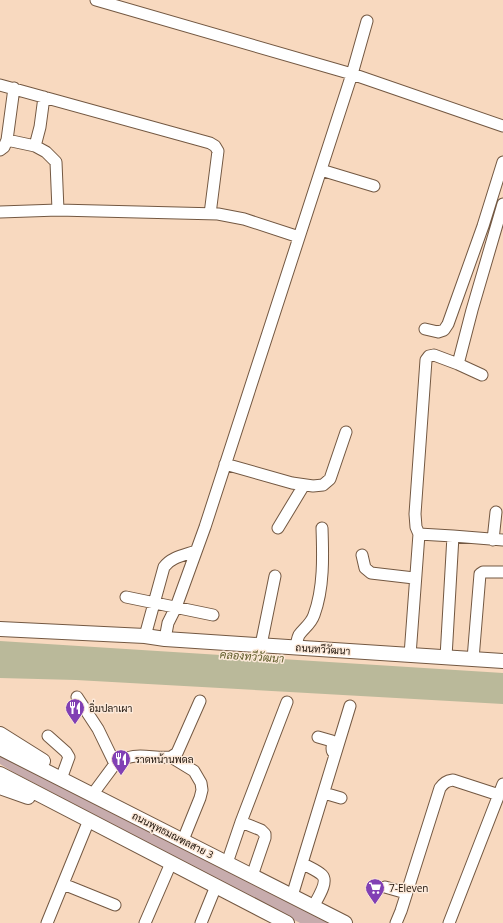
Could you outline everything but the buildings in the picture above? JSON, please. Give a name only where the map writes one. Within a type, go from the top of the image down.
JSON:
[{"type":"main road","name":"ถนนทวีวัฒนา","points":[[0,629],[145,636],[165,639],[503,661]]},
{"type":"main road","points":[[0,734],[39,757],[58,777]]},
{"type":"main road","name":"ถนนพุทธมณฑลสาย 3","points":[[0,748],[345,923]]},
{"type":"main road","points":[[0,774],[281,921]]},
{"type":"main road","points":[[0,787],[74,812]]},
{"type":"street","points":[[96,0],[352,74],[503,126]]},
{"type":"street","points":[[165,639],[168,622],[176,607],[225,464],[352,74],[367,21]]},
{"type":"street","points":[[0,85],[44,96],[210,143],[216,146],[218,151],[210,214]]},
{"type":"street","points":[[0,150],[4,147],[7,140],[14,88]]},
{"type":"street","points":[[35,146],[40,127],[44,96]]},
{"type":"street","points":[[7,140],[35,146],[46,152],[56,162],[58,210]]},
{"type":"street","points":[[425,329],[438,332],[444,330],[448,324],[483,226],[503,162]]},
{"type":"street","points":[[321,170],[374,186]]},
{"type":"street","points":[[458,364],[503,204]]},
{"type":"street","points":[[0,212],[58,210],[210,214],[231,216],[299,237]]},
{"type":"street","points":[[410,655],[418,534],[415,514],[426,360],[429,356],[434,355],[482,375]]},
{"type":"street","points":[[225,464],[292,483],[304,485],[323,485],[330,479],[346,432]]},
{"type":"street","points":[[278,528],[304,485]]},
{"type":"street","points":[[418,534],[498,540],[496,512]]},
{"type":"street","points":[[295,647],[299,636],[310,624],[319,596],[322,571],[322,528]]},
{"type":"street","points":[[446,657],[453,536]]},
{"type":"street","points":[[145,636],[164,567],[172,559],[196,551]]},
{"type":"street","points":[[362,555],[366,568],[371,574],[414,578]]},
{"type":"street","points":[[473,659],[480,574],[482,572],[502,572]]},
{"type":"street","points":[[261,645],[275,576]]},
{"type":"street","points":[[126,597],[213,615]]},
{"type":"street","points":[[77,697],[98,729],[115,764]]},
{"type":"street","points":[[171,757],[177,753],[200,701]]},
{"type":"street","points":[[227,863],[287,702]]},
{"type":"street","points":[[292,896],[350,706]]},
{"type":"street","points":[[48,736],[66,752],[69,757],[58,777]]},
{"type":"street","points":[[318,737],[332,741],[332,752],[336,754]]},
{"type":"street","points":[[92,794],[115,764],[129,757],[143,755],[171,757],[194,772],[201,783],[202,790],[200,798],[183,840]]},
{"type":"street","points":[[396,923],[440,788],[447,781],[453,780],[499,795]]},
{"type":"street","points":[[449,923],[503,784]]},
{"type":"street","points":[[324,793],[341,798]]},
{"type":"street","points":[[49,922],[89,820]]},
{"type":"street","points":[[241,822],[261,830],[265,834],[266,838],[252,876]]},
{"type":"street","points":[[145,923],[171,863]]},
{"type":"street","points":[[302,863],[321,874],[324,878],[324,883],[314,907]]},
{"type":"street","points":[[63,884],[115,906]]},
{"type":"street","points":[[201,923],[216,886]]},
{"type":"street","points":[[385,887],[406,893]]},
{"type":"shaded area","points":[[0,641],[503,673],[503,704],[76,680],[0,678]]},
{"type":"shaded area","points":[[0,754],[331,923],[300,923],[13,772],[0,764]]},
{"type":"place","name":"อิ่มปลาเผา","points":[[75,725]]},
{"type":"place","name":"ราดหน้านพดล","points":[[121,776]]},
{"type":"place","name":"7-Eleven","points":[[375,905]]},
{"type":"water label","name":"คลองทวีวัฒนา","points":[[252,656]]}]
